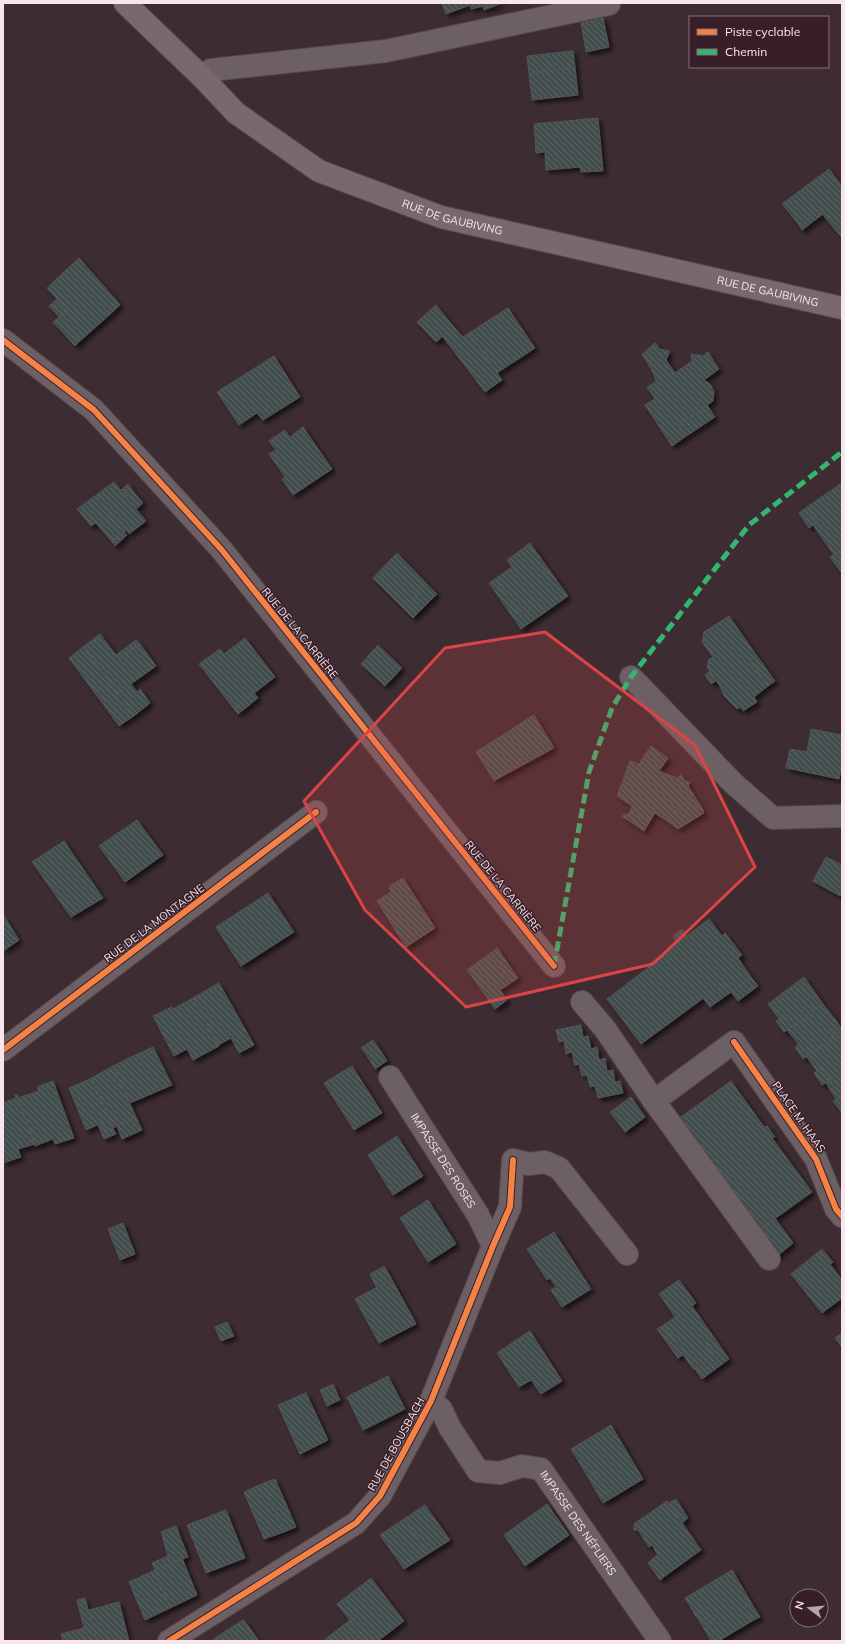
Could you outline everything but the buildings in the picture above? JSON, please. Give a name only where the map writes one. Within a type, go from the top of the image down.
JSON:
[{"type":"main road","name":"RUE DE GAUBIVING","points":[[125,3],[202,77],[236,113],[319,171],[441,217],[842,308]]},
{"type":"street","points":[[202,77],[211,70],[386,51],[609,4]]},
{"type":"street","name":"RUE DE LA CARRIÈRE","points":[[3,340],[94,410],[220,549],[554,966]]},
{"type":"street","points":[[631,677],[733,782],[773,818],[842,816]]},
{"type":"street","name":"RUE DE LA MONTAGNE","points":[[3,1050],[316,812]]},
{"type":"street","points":[[582,1002],[605,1029],[654,1100],[769,1259]]},
{"type":"street","name":"PLACE M. HAAS","points":[[654,1100],[734,1042],[816,1159],[839,1212]]},
{"type":"street","name":"IMPASSE DES ROSES","points":[[390,1076],[478,1215],[493,1246]]},
{"type":"street","name":"RUE DE BOUSBACH","points":[[169,1641],[356,1523],[380,1496],[431,1401],[510,1207],[513,1160],[529,1164],[545,1162],[559,1168],[627,1254]]},
{"type":"street","name":"IMPASSE DES NÉFLIERS","points":[[431,1401],[441,1409],[450,1428],[478,1471],[500,1473],[522,1466],[541,1469],[660,1641]]},
{"type":"highlighted area","points":[[545,632],[695,745],[755,867],[653,964],[466,1007],[365,910],[304,801],[445,648]]},
{"type":"marked path","points":[[554,966],[589,772],[612,708],[631,677],[749,525],[842,452]]},
{"type":"cycle path","points":[[3,340],[94,410],[221,549],[554,966]]},
{"type":"cycle path","points":[[3,1050],[316,812]]},
{"type":"cycle path","points":[[734,1042],[816,1159],[836,1209],[842,1216]]},
{"type":"cycle path","points":[[169,1641],[356,1523],[380,1496],[431,1401],[510,1207],[513,1160]]}]
